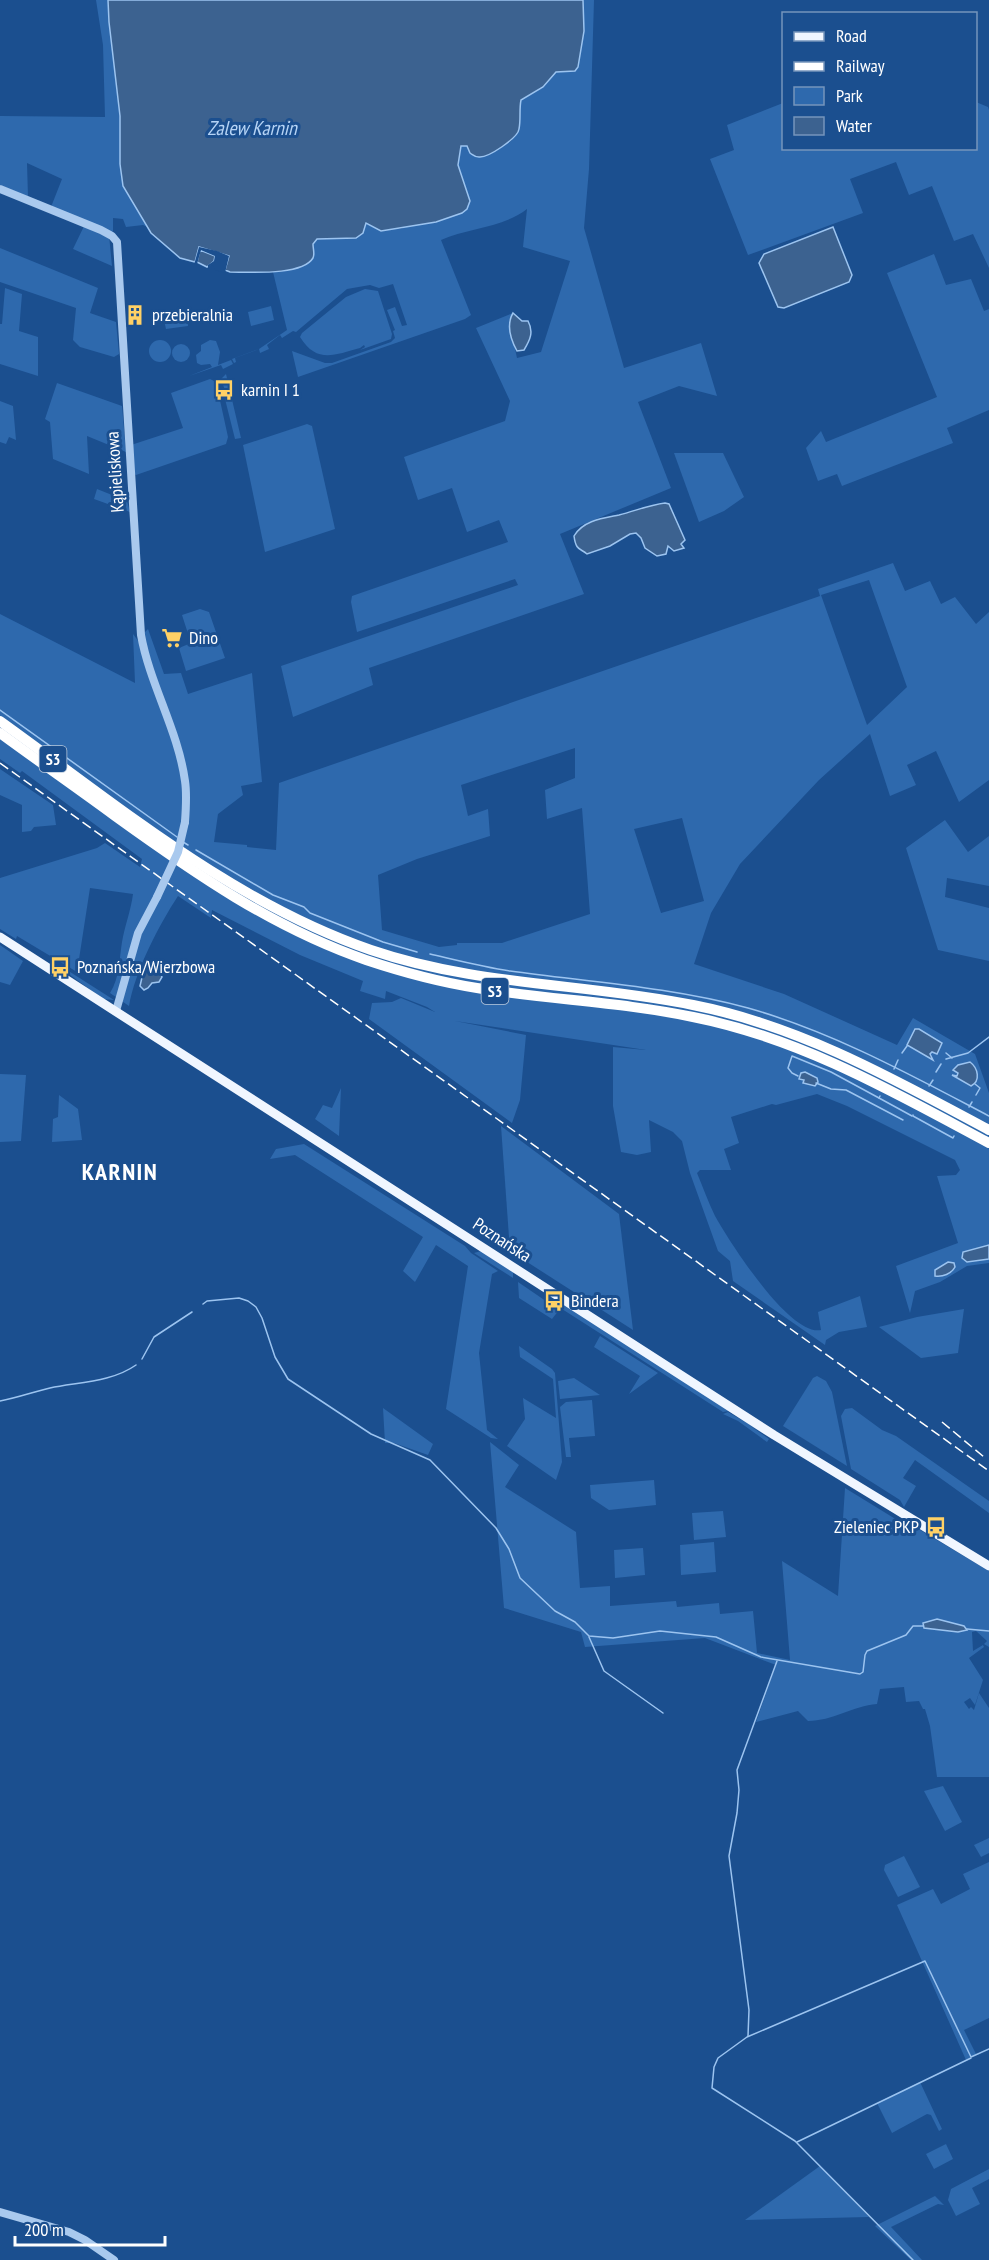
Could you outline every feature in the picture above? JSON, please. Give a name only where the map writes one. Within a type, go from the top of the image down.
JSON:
[{"type":"highway","name":"S3","points":[[0,721],[150,830],[216,874],[270,906],[327,933],[391,956],[445,970],[515,982],[668,1000],[750,1019],[807,1038],[862,1063],[989,1130]]},
{"type":"highway","name":"S3","points":[[0,733],[166,853],[239,902],[338,950],[389,968],[465,986],[641,1008],[695,1017],[736,1028],[773,1039],[830,1061],[989,1143]]},
{"type":"main road","name":"Poznańska","points":[[0,937],[774,1435],[989,1566]]},
{"type":"street","name":"Kąpieliskowa","points":[[0,189],[101,230],[113,236],[117,242],[141,635],[149,669],[183,766],[187,797],[185,822],[178,852],[133,949],[116,1011]]},
{"type":"street","points":[[0,2212],[69,2232],[86,2240],[114,2260]]},
{"type":"green space","points":[[96,0],[108,0],[120,116],[120,164],[123,186],[148,227],[143,225],[126,227],[123,219],[113,218],[113,231],[109,235],[112,266],[73,249],[86,222],[51,207],[62,179],[27,163],[28,197],[0,185],[0,116],[105,117],[103,45]]},
{"type":"green space","points":[[583,0],[594,0],[589,169],[584,228],[624,368],[701,343],[717,396],[679,386],[638,402],[671,488],[560,534],[584,594],[369,668],[373,685],[293,717],[281,666],[518,585],[515,579],[357,632],[351,602],[352,596],[508,542],[499,520],[467,532],[452,488],[418,500],[404,457],[505,421],[510,401],[476,328],[513,313],[509,321],[517,358],[541,352],[570,261],[523,247],[527,209],[496,224],[441,240],[471,315],[465,319],[298,377],[292,351],[325,363],[332,363],[391,342],[395,338],[393,331],[395,330],[387,310],[395,307],[402,326],[407,325],[393,284],[379,288],[370,285],[347,289],[296,332],[293,331],[282,338],[280,335],[267,345],[269,349],[260,353],[259,349],[287,330],[273,272],[295,269],[307,263],[311,259],[313,244],[317,239],[356,238],[366,223],[401,229],[413,224],[436,222],[470,201],[458,165],[461,146],[467,146],[489,155],[514,138],[518,128],[521,100],[543,87],[556,72],[575,71],[584,31]]},
{"type":"green space","points":[[977,102],[988,107],[989,268],[973,234],[954,241],[932,186],[909,195],[896,162],[850,179],[863,213],[748,255],[710,159],[734,150],[727,125],[782,103],[782,150],[977,150]]},
{"type":"green space","points":[[0,248],[98,288],[90,313],[116,322],[119,354],[114,357],[80,347],[73,340],[76,308],[0,282]]},
{"type":"green space","points":[[934,254],[946,285],[971,279],[984,311],[989,309],[989,410],[947,428],[953,443],[842,486],[837,474],[818,481],[806,448],[821,431],[826,442],[937,397],[887,273]]},
{"type":"green space","points":[[5,288],[22,294],[19,331],[38,337],[38,376],[0,364],[0,324],[2,324]]},
{"type":"green space","points":[[365,289],[378,291],[392,334],[391,339],[360,350],[365,347],[364,345],[334,355],[320,354],[306,346],[300,337],[302,333],[346,297]]},
{"type":"green space","points":[[271,306],[274,320],[251,326],[248,312]]},
{"type":"green space","points":[[187,316],[188,326],[166,329],[164,320]]},
{"type":"green space","points":[[160,340],[168,343],[171,351],[168,359],[160,362],[152,359],[149,351],[152,343]]},
{"type":"green space","points":[[210,340],[216,341],[220,352],[218,365],[231,360],[233,364],[223,369],[221,365],[189,376],[212,367],[210,364],[197,363],[196,355],[201,351],[201,345]]},
{"type":"green space","points":[[181,344],[187,347],[190,353],[187,359],[181,362],[175,359],[172,353],[175,347]]},
{"type":"green space","points":[[226,374],[241,438],[235,439],[224,395],[226,393],[221,379]]},
{"type":"green space","points":[[210,379],[216,382],[228,437],[226,444],[134,474],[131,445],[183,428],[171,393]]},
{"type":"green space","points":[[57,383],[122,406],[126,452],[87,436],[89,474],[53,459],[50,422],[45,419]]},
{"type":"green space","points":[[0,401],[13,406],[16,440],[9,437],[6,444],[0,442]]},
{"type":"green space","points":[[307,424],[312,426],[335,529],[265,552],[243,445]]},
{"type":"green space","points":[[674,453],[723,453],[744,497],[724,511],[699,522]]},
{"type":"green space","points":[[97,489],[127,501],[130,512],[94,499]]},
{"type":"green space","points":[[893,563],[905,591],[930,581],[941,604],[955,597],[976,624],[989,612],[989,780],[959,802],[936,751],[907,765],[916,785],[890,796],[870,734],[819,780],[740,864],[711,913],[694,964],[784,994],[897,1045],[913,1018],[975,1054],[989,1093],[989,1263],[967,1266],[940,1282],[915,1291],[910,1313],[896,1266],[958,1243],[937,1176],[956,1175],[960,1170],[955,1160],[847,1106],[817,1094],[776,1105],[772,1104],[731,1117],[739,1143],[724,1149],[731,1170],[700,1170],[697,1173],[715,1216],[733,1245],[762,1285],[793,1319],[808,1328],[821,1330],[818,1312],[860,1296],[867,1327],[839,1332],[826,1340],[825,1345],[733,1281],[730,1261],[718,1251],[690,1173],[682,1141],[673,1132],[649,1120],[651,1152],[637,1155],[621,1152],[613,1106],[613,1047],[646,1050],[455,1021],[526,1035],[520,1100],[512,1123],[369,1019],[372,1003],[392,1002],[401,998],[435,1012],[386,991],[385,999],[360,991],[363,981],[300,955],[212,910],[211,918],[178,896],[149,949],[132,992],[129,1006],[110,993],[117,975],[133,894],[90,888],[77,972],[17,936],[16,939],[0,929],[0,878],[97,848],[105,843],[140,867],[142,859],[22,771],[20,773],[0,759],[0,614],[135,683],[133,634],[139,642],[150,679],[143,634],[148,629],[164,674],[181,673],[188,694],[252,673],[262,782],[241,786],[243,795],[218,814],[214,842],[276,850],[279,783],[820,596],[818,589]],"holes":[[[869,580],[907,687],[867,725],[821,595]],[[575,748],[575,778],[545,790],[547,819],[582,808],[590,914],[502,943],[457,943],[457,945],[439,947],[382,930],[378,875],[417,859],[490,836],[488,809],[468,816],[461,785]],[[682,818],[704,901],[661,913],[634,829]]]},
{"type":"green space","points":[[200,609],[209,612],[225,658],[186,671],[179,648],[191,643],[182,615]]},
{"type":"green space","points":[[0,769],[53,805],[56,825],[34,827],[31,831],[22,832],[22,805],[0,795]]},
{"type":"green space","points":[[945,820],[968,852],[989,836],[989,886],[947,878],[945,897],[989,908],[989,961],[938,950],[906,848]]},
{"type":"green space","points":[[0,945],[23,961],[10,985],[0,982]]},
{"type":"green space","points":[[67,970],[114,1000],[103,999],[66,972]]},
{"type":"green space","points":[[0,1074],[26,1075],[21,1141],[0,1142]]},
{"type":"green space","points":[[341,1088],[339,1136],[315,1119],[323,1105],[332,1108]]},
{"type":"green space","points":[[59,1095],[78,1109],[82,1140],[52,1142],[53,1119],[58,1117]]},
{"type":"green space","points":[[501,1126],[619,1214],[633,1330],[510,1251]]},
{"type":"green space","points":[[304,1144],[465,1246],[471,1253],[498,1271],[492,1274],[479,1353],[487,1430],[498,1439],[491,1438],[446,1409],[468,1266],[436,1245],[415,1282],[403,1271],[423,1237],[295,1155],[270,1159],[276,1149]]},
{"type":"green space","points":[[481,1251],[513,1272],[513,1278],[474,1253]]},
{"type":"green space","points":[[518,1282],[559,1310],[552,1319],[519,1298]]},
{"type":"green space","points":[[560,1303],[570,1307],[769,1437],[749,1425],[769,1439],[767,1442],[738,1421],[723,1414],[728,1412],[745,1422],[729,1411],[723,1412],[562,1309]]},
{"type":"green space","points":[[964,1309],[958,1353],[921,1358],[879,1327],[917,1317]]},
{"type":"green space","points":[[600,1336],[658,1373],[629,1394],[640,1376],[594,1347]]},
{"type":"green space","points":[[519,1346],[555,1373],[562,1462],[556,1480],[507,1446],[525,1419],[523,1398],[556,1418],[553,1379],[520,1357]]},
{"type":"green space","points":[[817,1376],[826,1381],[832,1392],[847,1466],[783,1426],[813,1378]]},
{"type":"green space","points":[[574,1378],[600,1395],[560,1399],[558,1381]]},
{"type":"green space","points":[[592,1400],[595,1436],[569,1438],[571,1457],[566,1457],[560,1407],[566,1402]]},
{"type":"green space","points":[[383,1408],[433,1444],[428,1455],[394,1443],[385,1443]]},
{"type":"green space","points":[[852,1408],[989,1501],[989,1513],[915,1460],[903,1478],[916,1486],[904,1507],[900,1500],[851,1469],[841,1416],[845,1409]]},
{"type":"green space","points":[[490,1442],[519,1465],[505,1487],[576,1532],[580,1588],[610,1586],[610,1606],[676,1601],[677,1607],[719,1603],[720,1614],[753,1611],[757,1653],[790,1660],[782,1561],[838,1596],[845,1488],[902,1523],[915,1527],[989,1571],[989,1647],[984,1644],[987,1641],[976,1631],[972,1632],[973,1651],[983,1645],[984,1647],[969,1658],[983,1680],[975,1705],[970,1698],[964,1702],[969,1709],[971,1707],[974,1710],[979,1693],[989,1708],[989,1777],[937,1777],[930,1726],[925,1709],[919,1701],[906,1702],[904,1687],[880,1689],[877,1704],[826,1719],[808,1721],[798,1711],[756,1722],[776,1665],[705,1638],[585,1647],[581,1632],[504,1608]]},
{"type":"green space","points":[[654,1480],[656,1505],[609,1510],[591,1498],[590,1485]]},
{"type":"green space","points":[[723,1511],[726,1537],[694,1540],[692,1513]]},
{"type":"green space","points":[[714,1542],[716,1572],[681,1575],[680,1545]]},
{"type":"green space","points":[[643,1548],[645,1575],[615,1578],[614,1550]]},
{"type":"green space","points":[[943,1786],[962,1822],[945,1831],[924,1791]]},
{"type":"green space","points":[[989,1838],[989,1853],[981,1857],[974,1845]]},
{"type":"green space","points":[[904,1856],[920,1887],[898,1897],[884,1870],[885,1865]]},
{"type":"green space","points":[[989,1862],[989,2018],[964,2030],[976,2054],[966,2060],[897,1905],[933,1889],[941,1904],[970,1889],[963,1874]]},
{"type":"green space","points":[[920,2082],[942,2129],[939,2131],[931,2115],[927,2114],[892,2133],[877,2103]]},
{"type":"green space","points":[[946,2144],[953,2159],[934,2169],[926,2154]]},
{"type":"green space","points":[[820,2166],[869,2217],[745,2220]]},
{"type":"green space","points":[[989,2169],[989,2179],[972,2188],[980,2204],[956,2216],[948,2200],[951,2189]]},
{"type":"green space","points":[[935,2196],[944,2205],[938,2204],[891,2227],[922,2260],[911,2260],[875,2226]]},
{"type":"water","name":"Zalew Karnin","points":[[108,0],[583,0],[584,31],[578,67],[575,71],[556,72],[543,87],[521,100],[519,129],[514,137],[495,151],[479,157],[470,153],[467,146],[461,146],[458,165],[470,201],[467,209],[462,213],[436,222],[381,231],[366,223],[363,233],[356,238],[317,239],[313,244],[313,258],[298,268],[274,272],[230,272],[225,270],[229,256],[199,247],[195,262],[180,258],[151,233],[123,186],[120,164],[120,116]]},
{"type":"water","points":[[833,227],[852,275],[849,282],[784,308],[778,307],[759,263],[764,254]]},
{"type":"water","points":[[200,250],[215,256],[214,261],[207,267],[197,262]]},
{"type":"water","points":[[513,313],[522,321],[528,321],[530,325],[530,336],[524,350],[517,351],[511,337],[510,322]]},
{"type":"water","points":[[665,503],[669,504],[685,540],[681,544],[684,548],[674,551],[668,546],[666,554],[657,556],[645,548],[636,533],[587,554],[576,544],[574,536],[588,523]]},
{"type":"water","points":[[147,969],[160,973],[162,977],[159,982],[152,983],[144,990],[140,986],[143,973]]},
{"type":"water","points":[[915,1029],[919,1029],[942,1043],[937,1054],[932,1052],[930,1054],[933,1060],[907,1045]]},
{"type":"water","points":[[970,1062],[977,1074],[976,1081],[971,1086],[952,1075],[957,1076],[958,1073],[953,1070],[958,1065]]},
{"type":"water","points":[[805,1072],[817,1078],[818,1082],[815,1086],[803,1083],[804,1080],[799,1079],[801,1073]]},
{"type":"water","points":[[989,1245],[989,1259],[967,1262],[962,1258],[963,1252]]},
{"type":"water","points":[[948,1262],[954,1263],[955,1267],[951,1272],[935,1276],[935,1270]]},
{"type":"water","points":[[937,1619],[964,1626],[967,1630],[958,1632],[924,1628],[923,1623]]},
{"type":"pier","points":[[199,247],[229,256],[225,273],[215,270],[213,265],[208,270],[208,265],[214,261],[215,256],[201,250],[197,264],[194,265]]},
{"type":"waterway","points":[[0,710],[177,837]]},
{"type":"waterway","points":[[183,842],[188,845]]},
{"type":"waterway","points":[[196,850],[273,895],[304,907],[310,913],[383,942],[417,952]]},
{"type":"waterway","points":[[430,954],[500,969],[660,990],[748,1008],[811,1029],[841,1042],[989,1116]]},
{"type":"waterway","points":[[946,1059],[968,1053],[989,1037]]},
{"type":"waterway","points":[[902,1053],[907,1046]]},
{"type":"waterway","points":[[946,1053],[952,1058]]},
{"type":"waterway","points":[[798,1076],[788,1068],[792,1056],[831,1072],[879,1098]]},
{"type":"waterway","points":[[894,1069],[898,1060]]},
{"type":"waterway","points":[[936,1072],[941,1064]]},
{"type":"waterway","points":[[929,1086],[933,1080]]},
{"type":"waterway","points":[[816,1083],[831,1089],[846,1090],[903,1120]]},
{"type":"waterway","points":[[975,1084],[980,1088],[976,1095]]},
{"type":"waterway","points":[[880,1096],[879,1098],[912,1116]]},
{"type":"waterway","points":[[969,1107],[972,1102]]},
{"type":"waterway","points":[[913,1115],[953,1138],[954,1136]]},
{"type":"waterway","points":[[203,1304],[207,1301],[239,1298],[256,1307],[275,1357],[288,1379],[371,1434],[430,1460],[496,1528],[509,1549],[520,1578],[555,1611],[575,1622],[589,1636],[613,1638],[660,1631],[716,1637],[761,1657],[860,1674],[863,1672],[867,1651],[906,1635],[913,1626],[923,1626]]},
{"type":"waterway","points":[[142,1359],[154,1337],[192,1312]]},
{"type":"waterway","points":[[0,1401],[50,1388],[95,1381],[117,1375],[136,1365]]},
{"type":"waterway","points":[[967,1629],[989,1631]]},
{"type":"waterway","points":[[589,1637],[604,1671],[663,1713]]},
{"type":"waterway","points":[[748,2036],[749,2010],[729,1856],[737,1813],[739,1790],[737,1770],[777,1661]]},
{"type":"waterway","points":[[913,2260],[795,2141],[712,2088],[714,2067],[718,2058],[747,2037],[925,1961],[971,2057],[989,2049]]},
{"type":"waterway","points":[[797,2142],[971,2058]]},
{"type":"railway","points":[[0,763],[989,1471]]},
{"type":"railway","points":[[942,1422],[984,1457]]},
{"type":"place","name":"przebieralnia","points":[[135,315]]},
{"type":"place","name":"karnin I 1","points":[[224,390]]},
{"type":"place","name":"Dino","points":[[172,638]]},
{"type":"place","name":"Poznańska/Wierzbowa","points":[[60,967]]},
{"type":"place","name":"Bindera","points":[[554,1301]]},
{"type":"place","name":"Zieleniec PKP","points":[[936,1527]]},
{"type":"district","name":"KARNIN","points":[[120,1172]]}]
